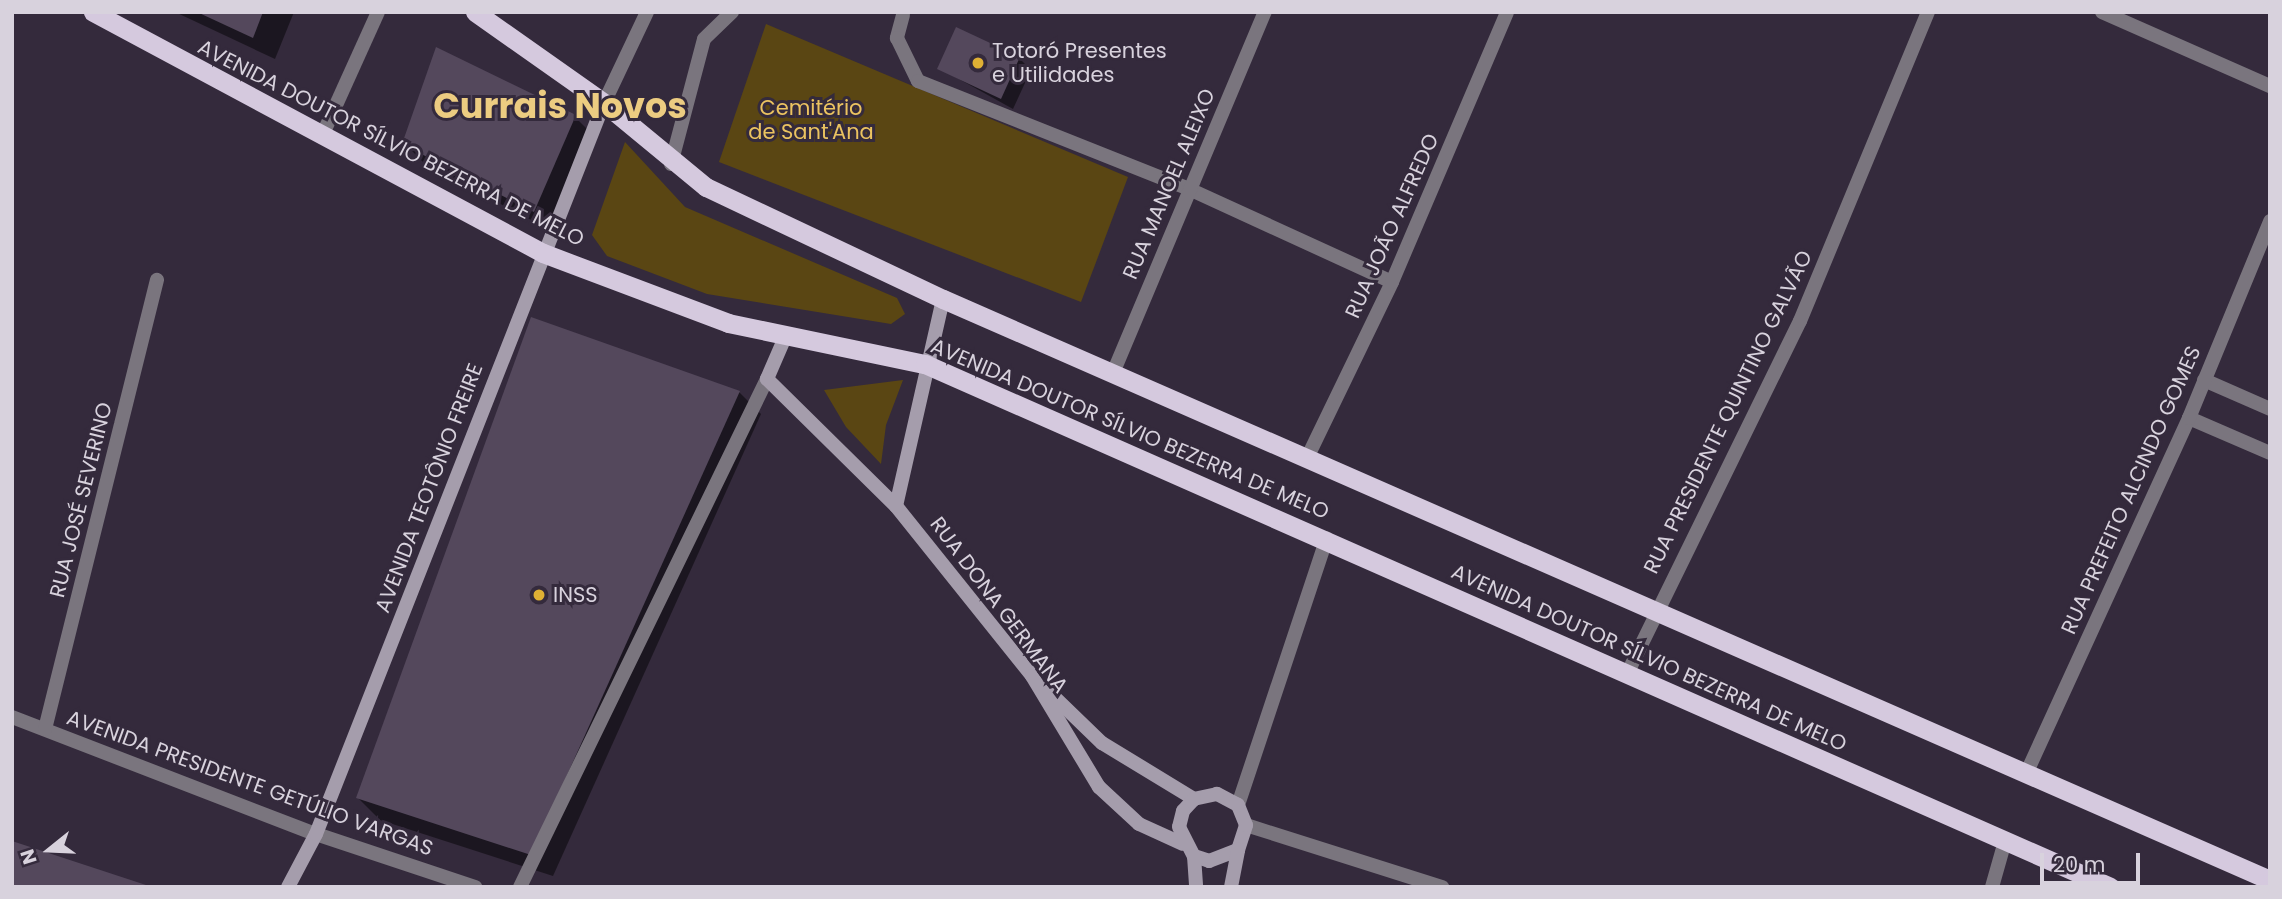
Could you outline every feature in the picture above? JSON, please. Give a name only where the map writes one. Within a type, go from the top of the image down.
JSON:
[{"type":"highway","name":"AVENIDA DOUTOR SÍLVIO BEZERRA DE MELO","points":[[93,12],[543,253],[690,312],[925,364],[1327,538],[2110,887]]},
{"type":"highway","points":[[475,12],[604,103],[671,164],[943,299],[1308,454],[2270,880]]},
{"type":"main road","name":"AVENIDA TEOTÔNIO FREIRE","points":[[288,887],[316,834],[604,103]]},
{"type":"main road","points":[[896,506],[925,364],[943,299]]},
{"type":"main road","points":[[767,379],[786,335]]},
{"type":"main road","name":"RUA DONA GERMANA","points":[[767,379],[896,506],[1032,676],[1099,786],[1139,824],[1183,844]]},
{"type":"main road","points":[[1032,676],[1102,743],[1194,799]]},
{"type":"main road","points":[[1231,887],[1246,825],[1238,806],[1217,794],[1194,799],[1183,811],[1183,844],[1194,856],[1209,862],[1238,850]]},
{"type":"main road","points":[[1194,856],[1196,887]]},
{"type":"street","points":[[322,136],[378,12]]},
{"type":"street","points":[[604,103],[647,12]]},
{"type":"street","name":"RUA MANOEL ALEIXO","points":[[1113,373],[1265,12]]},
{"type":"street","name":"RUA JOÃO ALFREDO","points":[[1308,454],[1392,282],[1507,12]]},
{"type":"street","name":"RUA PRESIDENTE QUINTINO GALVÃO","points":[[1628,674],[1656,610],[1800,321],[1928,12]]},
{"type":"street","points":[[2102,12],[2270,86]]},
{"type":"street","points":[[671,164],[704,39],[731,13]]},
{"type":"street","points":[[901,13],[897,38],[918,81],[1189,189],[1392,282]]},
{"type":"street","name":"RUA PREFEITO ALCINDO GOMES","points":[[2026,774],[2189,418],[2270,221]]},
{"type":"street","name":"RUA JOSÉ SEVERINO","points":[[45,729],[157,280]]},
{"type":"street","points":[[520,887],[767,379]]},
{"type":"street","points":[[2204,380],[2270,409]]},
{"type":"street","points":[[2189,418],[2270,453]]},
{"type":"street","points":[[1238,806],[1327,538]]},
{"type":"street","name":"AVENIDA PRESIDENTE GETÚLIO VARGAS","points":[[12,717],[316,834],[475,887]]},
{"type":"street","points":[[1246,825],[1442,887]]},
{"type":"street","points":[[1992,887],[2005,841]]},
{"type":"green space","name":"Cemitério de Sant'Ana","points":[[766,24],[1128,177],[1081,302],[719,162]]},
{"type":"green space","points":[[625,142],[685,207],[897,298],[905,314],[891,324],[707,294],[607,256],[592,235]]},
{"type":"green space","points":[[903,380],[886,425],[881,464],[846,427],[824,390]]},
{"type":"building","points":[[197,12],[263,12],[253,38]]},
{"type":"building","name":"Totoró Presentes e Utilidades","points":[[956,27],[1020,57],[1001,99],[937,69]]},
{"type":"building","points":[[436,47],[576,115],[534,212],[402,144]]},
{"type":"building","name":"INSS","points":[[531,317],[740,391],[531,855],[356,798]]},
{"type":"building","points":[[12,841],[149,886],[149,887],[12,887]]},
{"type":"place","name":"Totoró Presentes e Utilidades","points":[[978,63]]},
{"type":"place","name":"INSS","points":[[539,595]]},
{"type":"district","name":"Currais Novos","points":[[560,106]]}]
